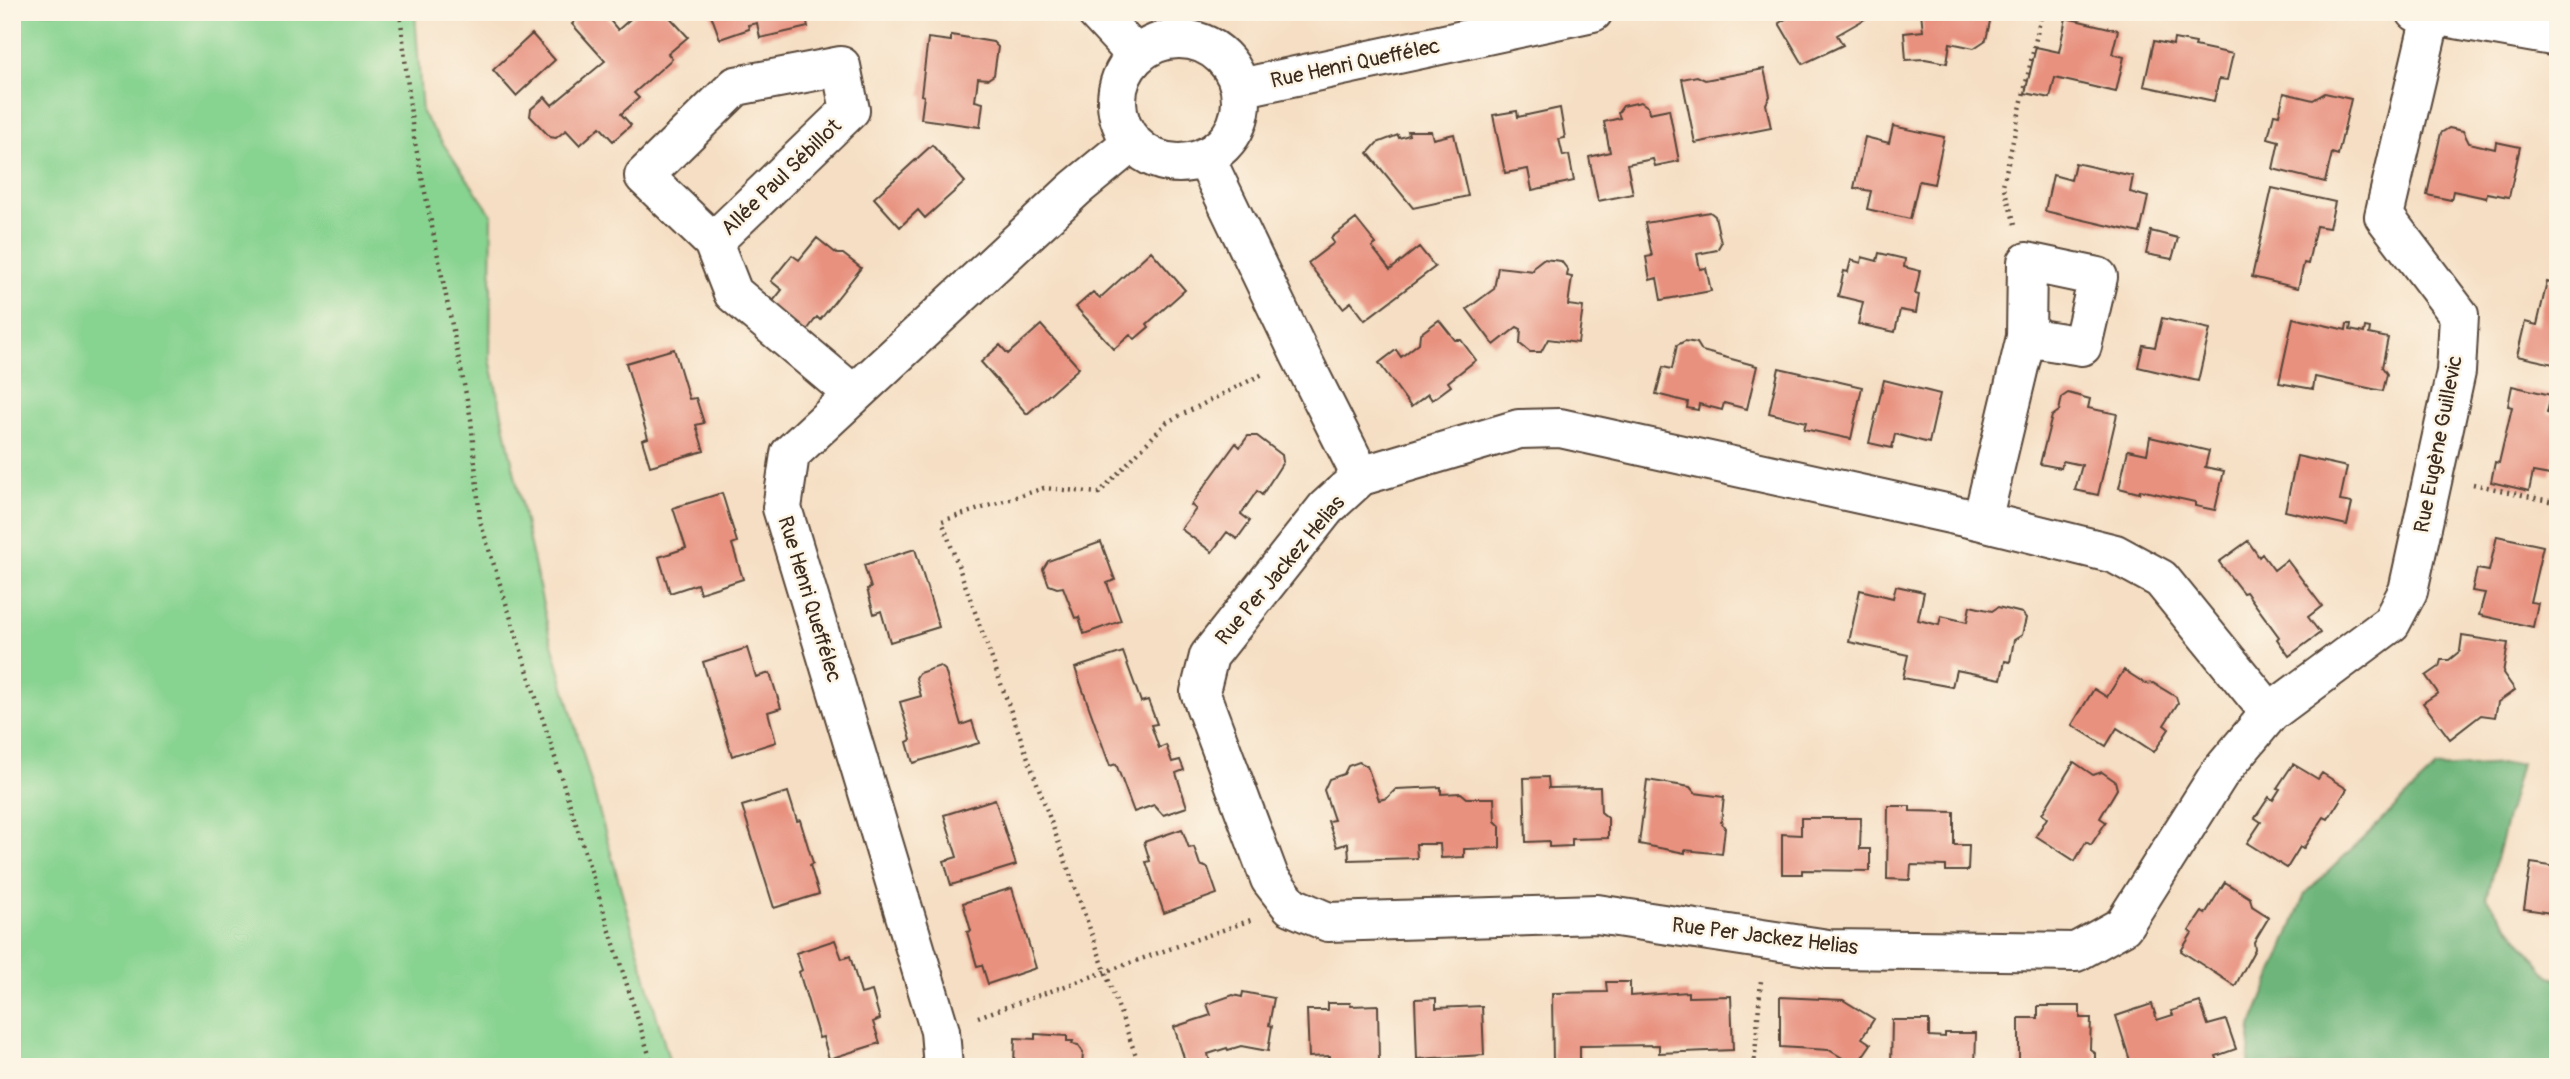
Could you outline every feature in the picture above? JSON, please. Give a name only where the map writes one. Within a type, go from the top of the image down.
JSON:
[{"type":"street","points":[[1096,12],[1136,55]]},
{"type":"street","name":"Rue Henri Queffélec","points":[[1240,88],[1593,12]]},
{"type":"street","points":[[2426,13],[2558,37]]},
{"type":"street","name":"Rue Eugène Guillevic","points":[[2270,713],[2391,623],[2408,591],[2434,476],[2456,372],[2459,315],[2385,215],[2426,13]]},
{"type":"street","points":[[1208,28],[1240,88],[1241,108],[1234,129],[1222,146],[1205,157],[1186,163],[1166,162],[1147,155],[1132,142],[1121,126],[1116,107],[1117,88],[1124,70],[1136,55],[1151,45],[1167,39],[1185,39],[1208,28]]},
{"type":"street","name":"Allée Paul Sébillot","points":[[713,242],[850,110],[841,66],[736,86],[643,176],[713,242],[733,293],[853,394]]},
{"type":"street","name":"Rue Henri Queffélec","points":[[942,1049],[782,508],[790,454],[1076,188],[1132,142]]},
{"type":"street","name":"Rue Per Jackez Helias","points":[[1205,157],[1361,476]]},
{"type":"street","points":[[1982,521],[2026,337],[2027,262],[2098,276],[2082,346],[2026,337]]},
{"type":"street","name":"Rue Per Jackez Helias","points":[[1560,428],[1982,521],[2115,554],[2161,579],[2270,713],[2219,774],[2123,926],[2076,952],[1828,949],[1597,914],[1328,922],[1291,906],[1270,879],[1200,692],[1209,656],[1326,508],[1361,476],[1520,429],[1560,428]]},
{"type":"path","points":[[400,12],[413,133],[471,419],[480,521],[653,1067]]},
{"type":"path","points":[[2027,262],[2003,185],[2042,12]]},
{"type":"path","points":[[1140,1067],[942,521],[1044,488],[1099,493],[1167,422],[1300,355]]},
{"type":"path","points":[[2434,476],[2558,503]]},
{"type":"path","points":[[942,1049],[1106,972],[1291,906]]},
{"type":"path","points":[[1754,1067],[1765,939]]},
{"type":"green space","points":[[12,12],[415,12],[422,113],[492,215],[490,359],[549,633],[671,1067],[12,1067]]},
{"type":"green space","points":[[2521,763],[2486,898],[2550,977],[2558,979],[2558,1067],[2248,1067],[2251,1027],[2305,894],[2436,768]]},
{"type":"building","points":[[584,12],[603,12],[618,30],[638,12],[665,12],[688,37],[668,54],[672,59],[634,93],[639,98],[621,114],[631,125],[613,141],[600,127],[580,145],[566,130],[556,138],[550,137],[530,116],[531,109],[545,97],[552,105],[605,61],[572,24]]},
{"type":"building","points":[[710,12],[805,12],[808,27],[760,38],[757,23],[748,25],[749,29],[720,39]]},
{"type":"building","points":[[1798,12],[1861,12],[1865,19],[1837,35],[1843,45],[1803,64],[1779,23]]},
{"type":"building","points":[[1921,12],[1992,12],[1986,40],[1974,48],[1950,43],[1947,63],[1925,59],[1906,60],[1904,33],[1923,31]]},
{"type":"building","points":[[2066,18],[2118,30],[2112,54],[2124,57],[2116,92],[2055,78],[2050,98],[2025,93],[2036,47],[2059,52]]},
{"type":"building","points":[[532,34],[555,60],[516,96],[493,70]]},
{"type":"building","points":[[951,35],[993,42],[998,47],[994,75],[988,79],[978,78],[975,101],[983,103],[980,127],[921,119],[928,38],[951,41]]},
{"type":"building","points":[[2174,39],[2233,54],[2227,80],[2219,79],[2214,101],[2144,86],[2154,41],[2173,45]]},
{"type":"building","points":[[1764,69],[1770,96],[1766,104],[1771,128],[1695,143],[1682,79],[1697,76],[1705,80]]},
{"type":"building","points":[[2284,93],[2313,100],[2325,93],[2351,99],[2338,155],[2332,153],[2325,182],[2273,169],[2279,141],[2268,138],[2274,114],[2279,115]]},
{"type":"building","points":[[1641,102],[1648,107],[1649,113],[1669,109],[1679,161],[1655,166],[1653,159],[1627,164],[1633,194],[1598,201],[1589,157],[1610,152],[1604,122],[1620,118],[1618,113],[1623,106]]},
{"type":"building","points":[[1560,108],[1565,138],[1559,139],[1563,156],[1569,155],[1574,181],[1532,190],[1528,169],[1505,173],[1493,115],[1517,111],[1518,117]]},
{"type":"building","points":[[1893,126],[1944,137],[1934,184],[1919,181],[1910,219],[1867,209],[1871,191],[1854,188],[1865,137],[1889,143]]},
{"type":"building","points":[[2449,128],[2463,131],[2469,143],[2495,149],[2496,142],[2520,147],[2509,197],[2487,193],[2486,198],[2453,191],[2451,200],[2427,195],[2441,133]]},
{"type":"building","points":[[1408,131],[1431,131],[1433,139],[1454,134],[1468,196],[1413,208],[1368,153],[1377,143],[1398,135],[1399,138],[1409,135]]},
{"type":"building","points":[[932,145],[965,182],[925,218],[918,210],[900,227],[874,198]]},
{"type":"building","points":[[2075,163],[2133,176],[2130,192],[2148,197],[2140,233],[2045,211],[2053,175],[2071,180]]},
{"type":"building","points":[[2272,188],[2335,202],[2329,228],[2316,226],[2308,264],[2304,263],[2298,288],[2252,277]]},
{"type":"building","points":[[1710,212],[1715,216],[1721,243],[1717,250],[1697,254],[1700,269],[1706,268],[1711,291],[1661,300],[1657,278],[1650,280],[1646,257],[1652,256],[1645,223]]},
{"type":"building","points":[[1356,219],[1376,244],[1372,247],[1390,270],[1419,247],[1435,267],[1365,320],[1351,302],[1343,308],[1308,263],[1334,243],[1331,238]]},
{"type":"building","points":[[2151,231],[2178,238],[2172,259],[2146,254]]},
{"type":"building","points":[[817,238],[861,268],[820,320],[817,317],[804,334],[769,306],[782,290],[771,281],[792,255],[799,260]]},
{"type":"building","points":[[1151,251],[1185,290],[1147,324],[1149,327],[1135,339],[1130,335],[1114,349],[1076,307],[1093,292],[1100,298]]},
{"type":"building","points":[[1879,253],[1905,259],[1904,267],[1920,271],[1915,294],[1919,295],[1916,313],[1900,310],[1895,332],[1858,324],[1863,302],[1838,296],[1844,271],[1848,272],[1851,260],[1861,263],[1862,257],[1877,261]]},
{"type":"building","points":[[1543,259],[1561,261],[1568,270],[1567,276],[1572,277],[1568,305],[1583,307],[1578,343],[1548,339],[1541,352],[1530,352],[1520,344],[1521,329],[1517,327],[1494,345],[1467,309],[1494,289],[1498,267],[1533,271],[1534,266]]},
{"type":"building","points":[[2547,282],[2558,285],[2558,365],[2517,356],[2525,322],[2537,325]]},
{"type":"building","points":[[2162,318],[2210,329],[2198,381],[2138,367],[2143,345],[2155,347]]},
{"type":"building","points":[[2293,318],[2346,330],[2347,324],[2351,324],[2350,330],[2364,333],[2365,327],[2370,328],[2369,334],[2388,338],[2382,367],[2387,374],[2383,391],[2315,377],[2313,389],[2279,383]]},
{"type":"building","points":[[1439,320],[1455,340],[1461,340],[1476,360],[1448,382],[1451,386],[1432,400],[1428,394],[1411,407],[1379,363],[1396,350],[1401,357],[1419,343],[1420,334]]},
{"type":"building","points":[[1041,325],[1079,368],[1027,414],[981,362],[1000,345],[1008,354]]},
{"type":"building","points":[[1685,341],[1697,343],[1702,351],[1757,366],[1747,409],[1724,403],[1722,410],[1699,404],[1698,410],[1687,408],[1688,402],[1656,394],[1663,367],[1672,369],[1677,345]]},
{"type":"building","points":[[674,349],[689,399],[696,398],[704,423],[696,425],[704,451],[650,466],[642,440],[648,438],[626,363]]},
{"type":"building","points":[[1779,368],[1862,387],[1851,439],[1804,429],[1806,422],[1769,413]]},
{"type":"building","points":[[1884,380],[1940,394],[1929,443],[1895,434],[1892,448],[1869,443]]},
{"type":"building","points":[[2512,386],[2551,395],[2547,413],[2558,416],[2558,442],[2550,475],[2533,472],[2529,491],[2491,482],[2495,462],[2499,463],[2512,407],[2508,406]]},
{"type":"building","points":[[2068,393],[2090,399],[2088,408],[2117,414],[2098,495],[2075,490],[2082,465],[2063,461],[2061,468],[2040,464],[2052,416],[2059,411],[2062,397]]},
{"type":"building","points":[[1248,436],[1257,436],[1282,455],[1283,462],[1262,495],[1257,491],[1241,514],[1250,521],[1237,539],[1227,532],[1212,552],[1181,529],[1196,509],[1191,505],[1236,443],[1240,447]]},
{"type":"building","points":[[2150,437],[2209,451],[2205,467],[2224,471],[2215,510],[2195,506],[2195,502],[2119,488],[2128,450],[2147,454]]},
{"type":"building","points":[[2297,456],[2347,467],[2340,501],[2352,503],[2347,525],[2285,511]]},
{"type":"building","points":[[722,493],[737,542],[732,544],[743,579],[700,593],[697,584],[670,593],[659,557],[686,548],[673,508]]},
{"type":"building","points":[[2497,536],[2543,546],[2530,602],[2538,603],[2533,627],[2479,615],[2485,593],[2472,591],[2477,569],[2489,571]]},
{"type":"building","points":[[2248,541],[2259,557],[2262,554],[2274,570],[2287,560],[2322,606],[2308,617],[2320,633],[2289,656],[2277,639],[2279,637],[2246,592],[2243,593],[2219,562]]},
{"type":"building","points":[[1101,542],[1115,580],[1107,583],[1121,621],[1084,634],[1079,617],[1075,618],[1063,587],[1049,585],[1043,569],[1048,561]]},
{"type":"building","points":[[915,549],[939,627],[890,642],[881,611],[874,614],[867,589],[871,588],[864,565]]},
{"type":"building","points":[[1896,586],[1924,592],[1918,620],[1939,625],[1941,616],[1967,622],[1970,606],[1992,611],[1998,607],[2022,613],[2026,618],[2022,635],[2014,640],[2010,662],[2005,661],[2001,679],[1956,670],[1952,687],[1903,678],[1908,655],[1849,642],[1860,590],[1893,598]]},
{"type":"building","points":[[2462,636],[2508,643],[2503,673],[2515,690],[2498,702],[2495,717],[2481,715],[2450,739],[2423,703],[2438,693],[2426,676],[2439,667],[2441,660],[2449,660],[2460,651]]},
{"type":"building","points":[[747,648],[756,677],[770,673],[781,708],[768,712],[776,742],[732,756],[703,662]]},
{"type":"building","points":[[1123,652],[1141,702],[1148,700],[1157,724],[1151,725],[1159,748],[1166,745],[1172,762],[1180,760],[1184,770],[1176,773],[1187,807],[1163,815],[1154,805],[1134,812],[1116,764],[1110,766],[1075,668]]},
{"type":"building","points":[[940,666],[945,670],[961,725],[972,721],[979,743],[913,763],[907,742],[911,740],[900,702],[921,696],[916,678],[919,673]]},
{"type":"building","points":[[2124,670],[2146,684],[2153,683],[2176,697],[2178,703],[2164,725],[2169,729],[2154,752],[2117,728],[2106,746],[2072,725],[2094,689],[2107,697]]},
{"type":"building","points":[[1359,762],[1367,766],[1379,800],[1387,798],[1396,789],[1441,787],[1441,794],[1461,793],[1467,798],[1494,798],[1495,821],[1500,826],[1500,848],[1464,849],[1464,857],[1441,858],[1440,844],[1416,844],[1417,858],[1349,860],[1348,843],[1337,847],[1328,821],[1334,820],[1324,790],[1329,779],[1344,774],[1348,766]]},
{"type":"building","points":[[2074,762],[2093,775],[2102,772],[2115,781],[2117,789],[2100,818],[2106,822],[2091,845],[2086,842],[2075,861],[2036,836],[2047,818],[2042,814]]},
{"type":"building","points":[[2293,764],[2318,779],[2322,773],[2347,789],[2328,819],[2324,817],[2287,868],[2247,843],[2261,822],[2255,818],[2269,797],[2273,800],[2280,789],[2277,788]]},
{"type":"building","points":[[1548,777],[1549,788],[1600,787],[1601,812],[1608,818],[1608,838],[1572,839],[1572,846],[1549,847],[1549,841],[1526,842],[1524,778]]},
{"type":"building","points":[[1647,780],[1690,787],[1695,793],[1724,797],[1721,822],[1725,828],[1722,854],[1685,850],[1685,853],[1639,844]]},
{"type":"building","points":[[788,792],[797,821],[800,820],[819,894],[774,908],[742,806]]},
{"type":"building","points":[[995,799],[1016,865],[951,885],[944,861],[957,857],[944,815]]},
{"type":"building","points":[[1888,806],[1910,806],[1910,811],[1954,812],[1954,845],[1969,845],[1968,871],[1946,871],[1946,866],[1911,865],[1910,880],[1887,879]]},
{"type":"building","points":[[1801,818],[1861,818],[1860,849],[1870,849],[1870,871],[1802,870],[1802,874],[1782,874],[1782,834],[1801,835]]},
{"type":"building","points":[[1182,829],[1189,848],[1194,847],[1200,865],[1208,868],[1217,894],[1164,913],[1146,862],[1150,861],[1144,842]]},
{"type":"building","points":[[2531,863],[2558,867],[2558,914],[2524,909]]},
{"type":"building","points":[[2225,882],[2250,898],[2252,906],[2269,917],[2254,942],[2255,949],[2235,986],[2181,951],[2192,933],[2189,931],[2202,912],[2205,914]]},
{"type":"building","points":[[1012,888],[1036,968],[988,984],[982,965],[977,966],[967,932],[971,931],[963,903]]},
{"type":"building","points":[[835,940],[842,959],[850,956],[861,994],[872,991],[880,1019],[873,1022],[880,1043],[829,1059],[823,1037],[819,1038],[796,953]]},
{"type":"building","points":[[1606,982],[1630,982],[1630,996],[1688,992],[1688,997],[1731,996],[1733,1050],[1659,1053],[1659,1045],[1580,1046],[1580,1063],[1553,1064],[1552,993],[1607,992]]},
{"type":"building","points":[[1243,992],[1274,998],[1268,1051],[1241,1046],[1228,1050],[1227,1048],[1208,1054],[1210,1062],[1187,1067],[1174,1027],[1211,1015],[1207,1004],[1233,995],[1242,997]]},
{"type":"building","points":[[1780,997],[1843,1000],[1874,1019],[1862,1038],[1871,1044],[1856,1066],[1829,1050],[1780,1047]]},
{"type":"building","points":[[1436,998],[1436,1008],[1482,1006],[1484,1055],[1417,1059],[1415,999]]},
{"type":"building","points":[[2200,1002],[2208,1025],[2226,1020],[2236,1049],[2216,1056],[2220,1067],[2192,1067],[2191,1064],[2183,1067],[2132,1067],[2116,1016],[2152,1004],[2157,1020],[2173,1015],[2171,1011]]},
{"type":"building","points":[[1328,1003],[1378,1005],[1379,1061],[1330,1062],[1330,1056],[1309,1057],[1307,1010],[1328,1010]]},
{"type":"building","points":[[2038,1006],[2080,1006],[2080,1018],[2091,1018],[2090,1049],[2095,1053],[2095,1067],[2019,1067],[2019,1018],[2038,1018]]},
{"type":"building","points":[[1892,1020],[1929,1020],[1929,1036],[1976,1033],[1975,1067],[1891,1067]]},
{"type":"building","points":[[1035,1034],[1067,1036],[1067,1041],[1073,1041],[1072,1044],[1078,1045],[1083,1052],[1082,1066],[1009,1067],[1010,1063],[1014,1064],[1015,1038],[1035,1039]]}]
